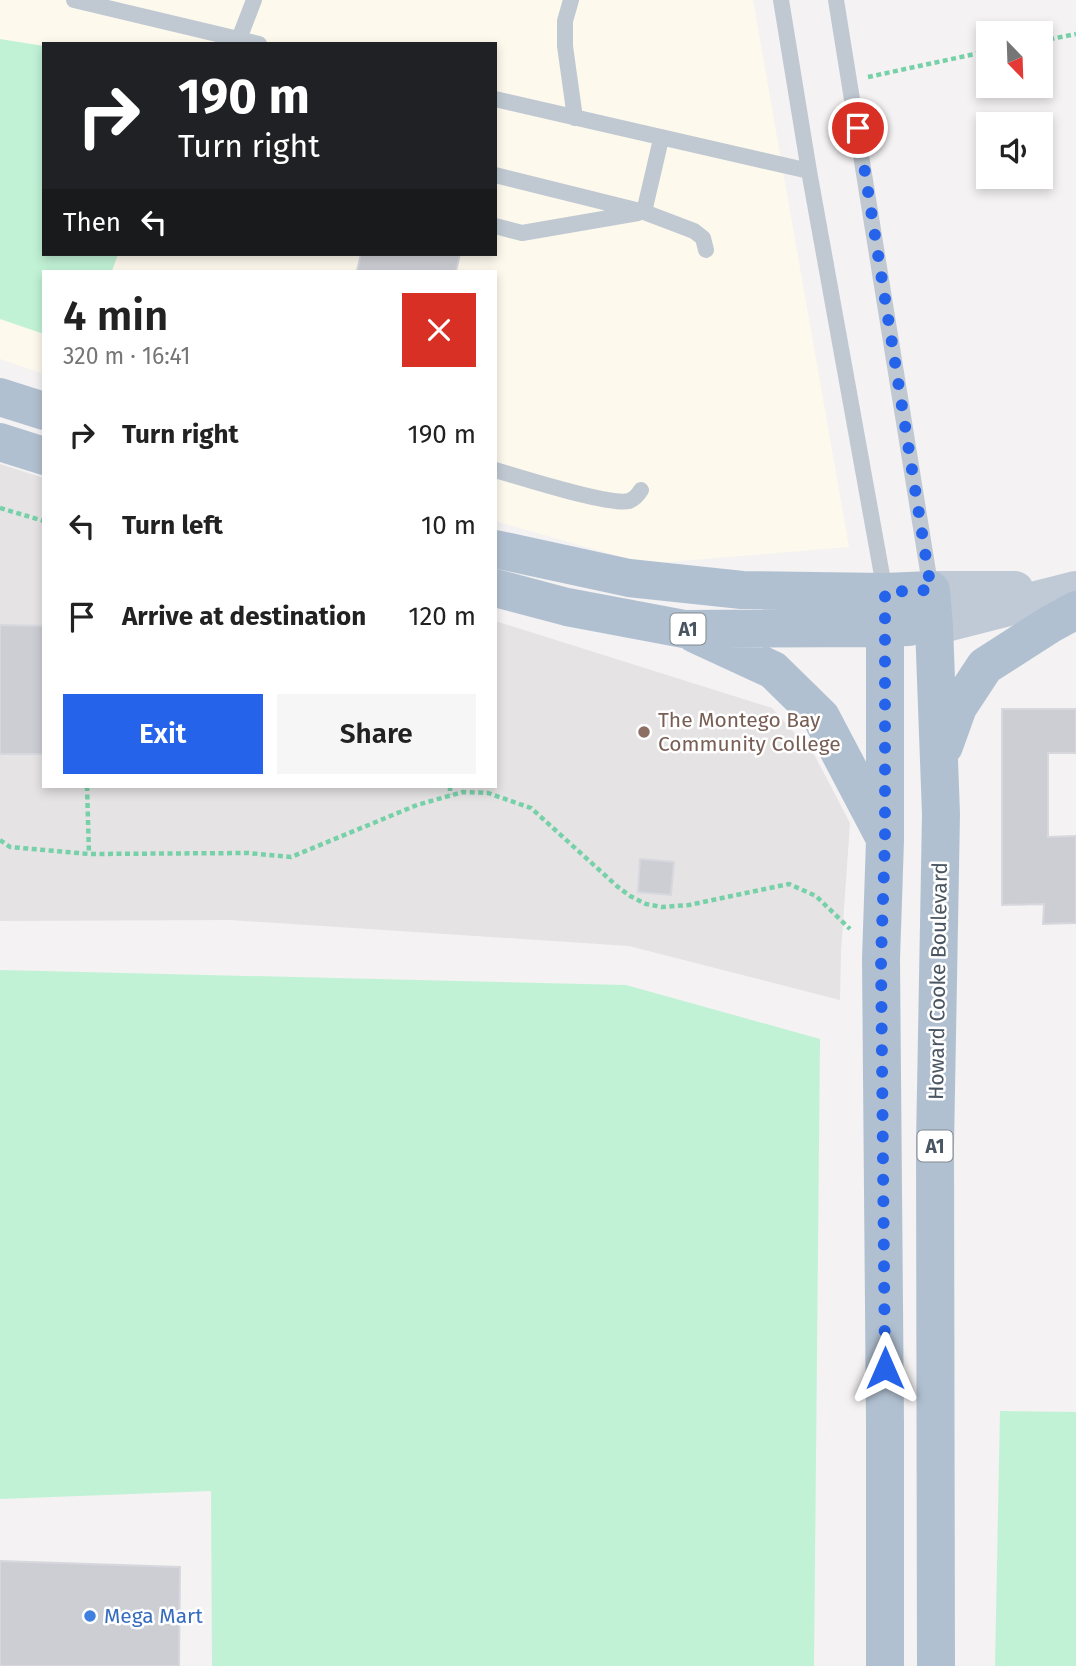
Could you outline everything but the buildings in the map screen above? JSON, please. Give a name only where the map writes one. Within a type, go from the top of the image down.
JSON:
[{"type":"main road","points":[[0,397],[42,410]]},
{"type":"main road","points":[[0,442],[42,455]]},
{"type":"main road","name":"A1","points":[[497,549],[629,578],[742,590],[885,610]]},
{"type":"main road","name":"A1","points":[[497,589],[567,607],[684,629],[932,608]]},
{"type":"main road","points":[[939,759],[958,707],[985,666],[1049,625],[1075,597]]},
{"type":"main road","name":"Howard Cooke Boulevard","points":[[932,608],[941,814],[935,1145],[936,1666]]},
{"type":"main road","points":[[885,610],[885,840],[881,959],[886,1422],[885,1666]]},
{"type":"main road","points":[[684,629],[773,670],[821,717],[885,840]]},
{"type":"street","points":[[932,608],[1075,597]]},
{"type":"lane","points":[[74,0],[251,42]]},
{"type":"lane","points":[[239,39],[254,0]]},
{"type":"lane","points":[[571,0],[565,21],[565,46],[575,118]]},
{"type":"lane","points":[[781,0],[885,610]]},
{"type":"lane","points":[[836,0],[932,608]]},
{"type":"lane","points":[[497,99],[809,172]]},
{"type":"lane","points":[[644,212],[662,139]]},
{"type":"lane","points":[[497,175],[644,212],[694,230],[703,238],[706,250]]},
{"type":"lane","points":[[497,227],[522,233],[644,212]]},
{"type":"lane","points":[[497,471],[597,498],[629,500],[641,490]]},
{"type":"path","points":[[1054,38],[1076,34]]},
{"type":"path","points":[[850,81],[976,54]]},
{"type":"path","points":[[0,508],[42,519]]},
{"type":"path","points":[[87,788],[89,854]]},
{"type":"path","points":[[450,788],[450,795]]},
{"type":"path","points":[[0,840],[10,846],[89,854],[248,853],[291,857],[417,805],[463,792],[488,793],[531,808],[618,887],[646,904],[689,905],[789,884],[816,896],[881,959]]},
{"type":"shaded area","points":[[0,0],[753,0],[849,547],[646,564],[497,522],[497,270],[42,270],[42,373],[0,359]]},
{"type":"shaded area","name":"The Montego Bay Community College","points":[[0,464],[42,477],[42,788],[497,788],[497,622],[772,708],[815,756],[850,823],[840,1000],[629,946],[230,920],[0,921]]},
{"type":"green space","points":[[0,39],[42,46],[42,256],[117,256],[112,270],[42,270],[42,333],[0,319]]},
{"type":"green space","points":[[0,970],[626,985],[820,1039],[814,1666],[212,1666],[211,1491],[0,1499]]},
{"type":"green space","points":[[1000,1411],[1076,1412],[1076,1666],[995,1666]]},
{"type":"place","name":"The Montego Bay Community College","points":[[644,732]]},
{"type":"place","name":"Mega Mart","points":[[90,1616]]},
{"type":"route","points":[[858,128],[931,590],[885,592],[885,840],[881,959],[885,1368]]}]
